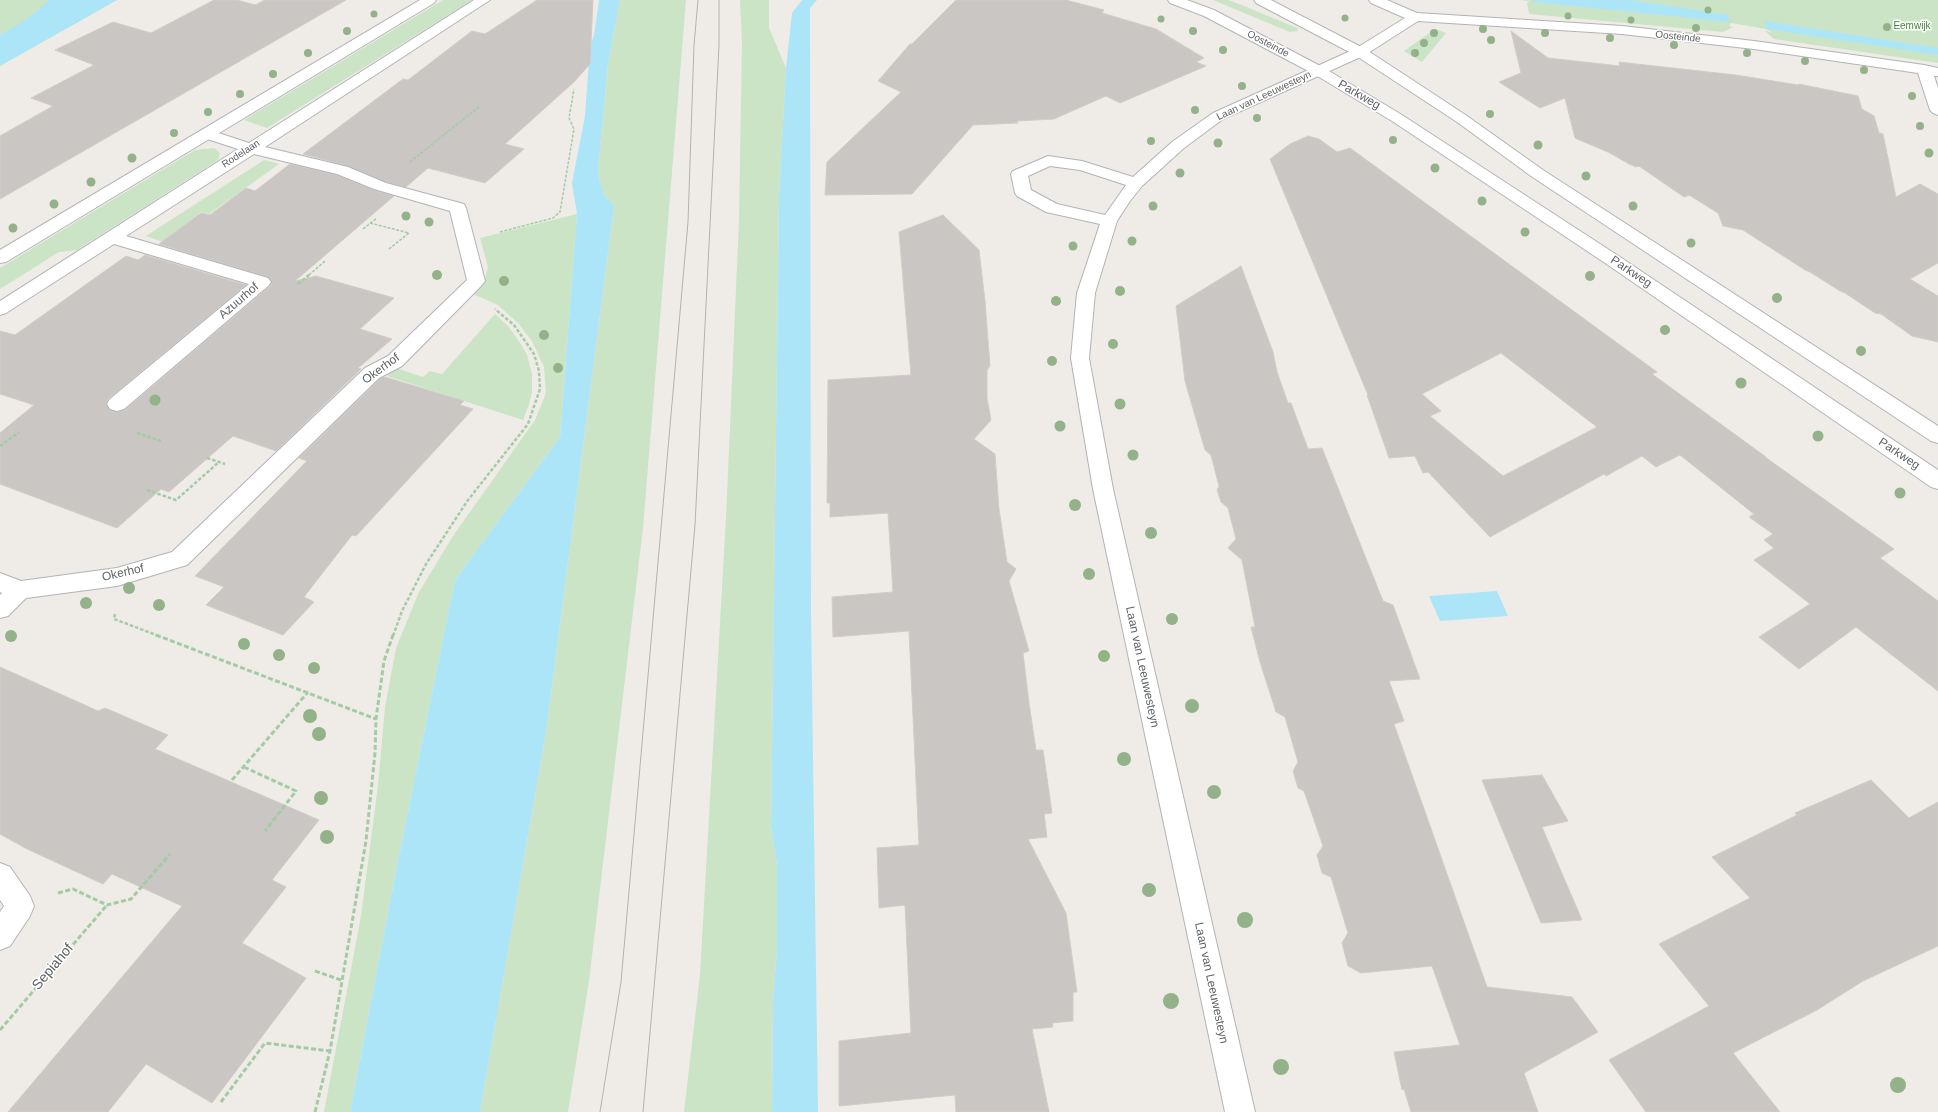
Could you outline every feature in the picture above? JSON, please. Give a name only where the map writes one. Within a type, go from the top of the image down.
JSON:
[{"type":"street","points":[[0,258],[429,0]]},
{"type":"street","name":"Rodelaan","points":[[0,309],[483,0]]},
{"type":"street","name":"Oosteinde","points":[[1175,0],[1210,13],[1318,71]]},
{"type":"street","points":[[1261,0],[1360,52],[1462,119],[1537,172],[1938,436]]},
{"type":"street","name":"Oosteinde","points":[[1376,0],[1415,17],[1622,30],[1762,46],[1931,71]]},
{"type":"street","points":[[1318,71],[1360,52],[1415,17]]},
{"type":"street","name":"Laan van Leeuwesteyn","points":[[1240,1112],[1103,489],[1080,358],[1086,293],[1109,221],[1136,183],[1178,145],[1218,116],[1318,71]]},
{"type":"street","name":"Parkweg","points":[[1318,71],[1397,118],[1614,261],[1938,481]]},
{"type":"street","points":[[1931,71],[1938,110]]},
{"type":"street","name":"Okerhof","points":[[20,590],[117,577],[179,559],[372,373],[395,361],[476,281],[458,208],[380,186],[342,170],[250,148],[206,134]]},
{"type":"street","points":[[1109,221],[1052,208],[1023,193],[1019,174],[1048,161],[1082,166],[1136,183]]},
{"type":"street","name":"Azuurhof","points":[[113,238],[262,282],[117,404]]},
{"type":"street","points":[[0,582],[20,590],[0,609]]},
{"type":"street","points":[[0,876],[20,906],[0,936]]},
{"type":"path","points":[[466,240],[553,218],[560,212],[574,129],[569,118],[574,89]]},
{"type":"path","points":[[380,186],[480,106]]},
{"type":"path","points":[[370,223],[408,233],[389,250]]},
{"type":"path","points":[[315,1112],[330,1051],[366,840],[375,753],[376,719],[384,661],[402,612],[426,564],[468,500],[528,424],[540,389],[540,371],[534,354],[514,325],[500,311],[484,303],[461,296]]},
{"type":"path","points":[[0,446],[19,432]]},
{"type":"path","points":[[147,490],[176,500],[219,462]]},
{"type":"path","points":[[117,577],[114,619],[376,719]]},
{"type":"path","points":[[232,780],[308,692]]},
{"type":"path","points":[[244,767],[296,792],[265,831]]},
{"type":"path","points":[[20,906],[73,889],[107,905],[131,899],[170,854]]},
{"type":"path","name":"Sepiahof","points":[[0,1030],[107,905]]},
{"type":"path","points":[[315,971],[341,980]]},
{"type":"path","points":[[221,1102],[265,1043],[330,1051]]},
{"type":"green space","points":[[0,0],[117,0],[0,66]]},
{"type":"green space","points":[[443,0],[472,0],[267,128],[244,120]]},
{"type":"green space","points":[[620,0],[686,0],[643,528],[589,981],[568,1112],[480,1112],[546,732],[614,206],[604,194],[598,170],[608,64]]},
{"type":"green space","points":[[740,0],[769,0],[769,28],[786,68],[779,196],[771,827],[777,866],[777,948],[773,1002],[772,1112],[684,1112],[700,975],[726,518],[739,220],[742,42]]},
{"type":"green space","points":[[1213,0],[1228,0],[1297,28],[1298,31],[1290,32]]},
{"type":"green space","name":"Eemwijk","points":[[1518,0],[1938,0],[1938,63],[1774,39],[1764,30],[1772,33],[1766,29],[1731,23],[1729,26],[1733,27],[1723,32],[1529,14],[1527,3],[1530,1]]},
{"type":"green space","points":[[1435,29],[1446,33],[1422,62],[1404,51]]},
{"type":"green space","points":[[214,148],[220,153],[218,160],[77,250],[59,252],[0,289],[0,268],[195,150]]},
{"type":"green space","points":[[264,160],[279,164],[209,214],[201,212],[163,242],[146,236]]},
{"type":"green space","points":[[577,214],[560,437],[455,580],[396,871],[350,1112],[324,1112],[361,916],[378,785],[385,707],[396,648],[419,592],[453,536],[535,420],[546,393],[544,367],[532,341],[518,323],[498,305],[473,294],[485,279],[488,267],[480,238]]},
{"type":"green space","points":[[495,314],[508,326],[527,355],[532,374],[532,392],[523,420],[387,376],[396,368],[423,377],[430,371],[442,374]]},
{"type":"water","points":[[50,0],[117,0],[0,66],[0,35],[24,21]]},
{"type":"water","points":[[599,0],[620,0],[608,64],[598,170],[604,194],[614,206],[546,732],[480,1112],[350,1112],[396,871],[455,580],[560,437],[577,214],[572,183],[585,116],[590,46],[594,35]]},
{"type":"water","points":[[802,0],[817,0],[810,8],[811,615],[818,1112],[772,1112],[773,1002],[777,948],[777,866],[771,827],[779,196],[786,68],[792,13]]},
{"type":"water","points":[[1533,0],[1631,0],[1728,15],[1730,22],[1534,2]]},
{"type":"water","points":[[1764,21],[1938,48],[1938,55],[1767,29]]},
{"type":"water","points":[[1497,591],[1508,616],[1440,621],[1429,596]]},
{"type":"building","points":[[214,0],[237,0],[255,5],[265,0],[346,0],[0,199],[0,136],[53,106],[31,98],[94,65],[55,50],[113,22],[151,33]]},
{"type":"building","points":[[537,0],[593,0],[590,64],[574,82],[505,144],[524,149],[485,183],[428,168],[406,187],[386,182],[348,166],[303,154],[403,79],[408,80],[472,31],[485,34]]},
{"type":"building","points":[[956,0],[1066,0],[1104,10],[1102,13],[1156,29],[1204,58],[1196,62],[1206,66],[1120,103],[1106,96],[1054,119],[1017,121],[1018,123],[973,125],[912,194],[825,195],[827,162],[901,92],[878,81],[910,44],[912,44]]},
{"type":"building","points":[[1511,31],[1548,58],[1620,66],[1619,62],[1736,75],[1799,84],[1858,96],[1862,109],[1874,116],[1879,133],[1883,134],[1896,197],[1920,184],[1938,194],[1938,263],[1910,279],[1938,296],[1938,342],[1912,336],[1881,314],[1875,313],[1743,230],[1723,226],[1718,213],[1689,195],[1684,197],[1639,166],[1636,167],[1629,164],[1610,153],[1575,138],[1565,98],[1540,108],[1499,82],[1521,73]]},
{"type":"building","points":[[1308,136],[1319,139],[1337,152],[1350,148],[1657,372],[1652,374],[1894,549],[1880,558],[1938,601],[1938,691],[1856,627],[1799,669],[1759,637],[1810,604],[1754,560],[1774,548],[1764,540],[1773,534],[1749,517],[1754,514],[1680,455],[1656,467],[1642,456],[1606,476],[1604,474],[1490,537],[1428,472],[1423,473],[1415,456],[1389,458],[1368,395],[1270,159],[1290,144]],"holes":[[[1501,353],[1597,427],[1503,476],[1430,416],[1441,411],[1422,394]]]},
{"type":"building","points":[[290,164],[337,175],[373,190],[394,196],[295,281],[316,276],[394,298],[360,329],[392,339],[358,368],[361,369],[276,451],[233,436],[169,492],[161,489],[117,528],[0,484],[0,433],[34,405],[0,394],[0,331],[15,335],[126,256],[138,260],[145,255],[246,285],[109,398],[106,403],[110,410],[117,412],[125,410],[269,287],[272,282],[268,277],[159,244],[201,213],[210,215],[246,188],[255,191]]},
{"type":"building","points":[[943,215],[979,250],[990,366],[987,370],[987,398],[991,420],[974,439],[995,454],[999,509],[1007,562],[1016,569],[1009,581],[1029,651],[1023,653],[1029,703],[1036,750],[1043,750],[1052,813],[1044,814],[1047,837],[1028,839],[1066,913],[1077,992],[1073,992],[1073,1021],[1052,1023],[1053,1027],[1032,1029],[1049,1112],[956,1112],[955,1095],[839,1106],[839,1041],[911,1033],[905,905],[879,908],[877,848],[919,845],[909,631],[833,637],[832,597],[893,592],[888,513],[830,517],[830,503],[827,503],[828,380],[911,375],[899,232]]},
{"type":"building","points":[[1241,266],[1273,352],[1277,372],[1288,403],[1291,403],[1308,449],[1322,448],[1383,601],[1393,605],[1420,679],[1389,681],[1404,721],[1394,724],[1487,987],[1572,997],[1598,1032],[1524,1073],[1538,1112],[1411,1112],[1404,1089],[1402,1090],[1394,1052],[1460,1045],[1432,966],[1361,973],[1348,966],[1342,943],[1348,933],[1331,877],[1322,873],[1317,855],[1323,846],[1304,791],[1298,788],[1293,771],[1298,762],[1285,717],[1276,712],[1260,662],[1251,627],[1255,627],[1242,560],[1228,548],[1236,539],[1228,508],[1221,502],[1217,490],[1219,486],[1211,455],[1205,450],[1185,381],[1176,306]]},
{"type":"building","points":[[385,377],[464,401],[460,405],[473,409],[356,536],[352,535],[304,597],[314,602],[283,635],[206,605],[224,587],[195,576],[307,461],[299,458],[380,379]]},
{"type":"building","points":[[0,667],[98,711],[105,708],[168,735],[155,749],[319,820],[272,880],[286,887],[242,943],[306,978],[212,1103],[146,1064],[108,1112],[8,1112],[182,906],[112,874],[103,884],[27,849],[0,834]]},
{"type":"building","points":[[1542,775],[1568,821],[1542,827],[1582,920],[1541,923],[1482,780]]},
{"type":"building","points":[[1871,780],[1909,818],[1938,802],[1938,946],[1863,981],[1817,1010],[1733,1053],[1780,1112],[1646,1112],[1609,1060],[1709,1006],[1659,944],[1750,898],[1712,857],[1797,815],[1795,813]]},
{"type":"tram line","points":[[600,1112],[621,982],[688,222],[694,45],[698,0]]},
{"type":"tram line","points":[[643,1112],[695,525],[719,45],[719,0]]}]
